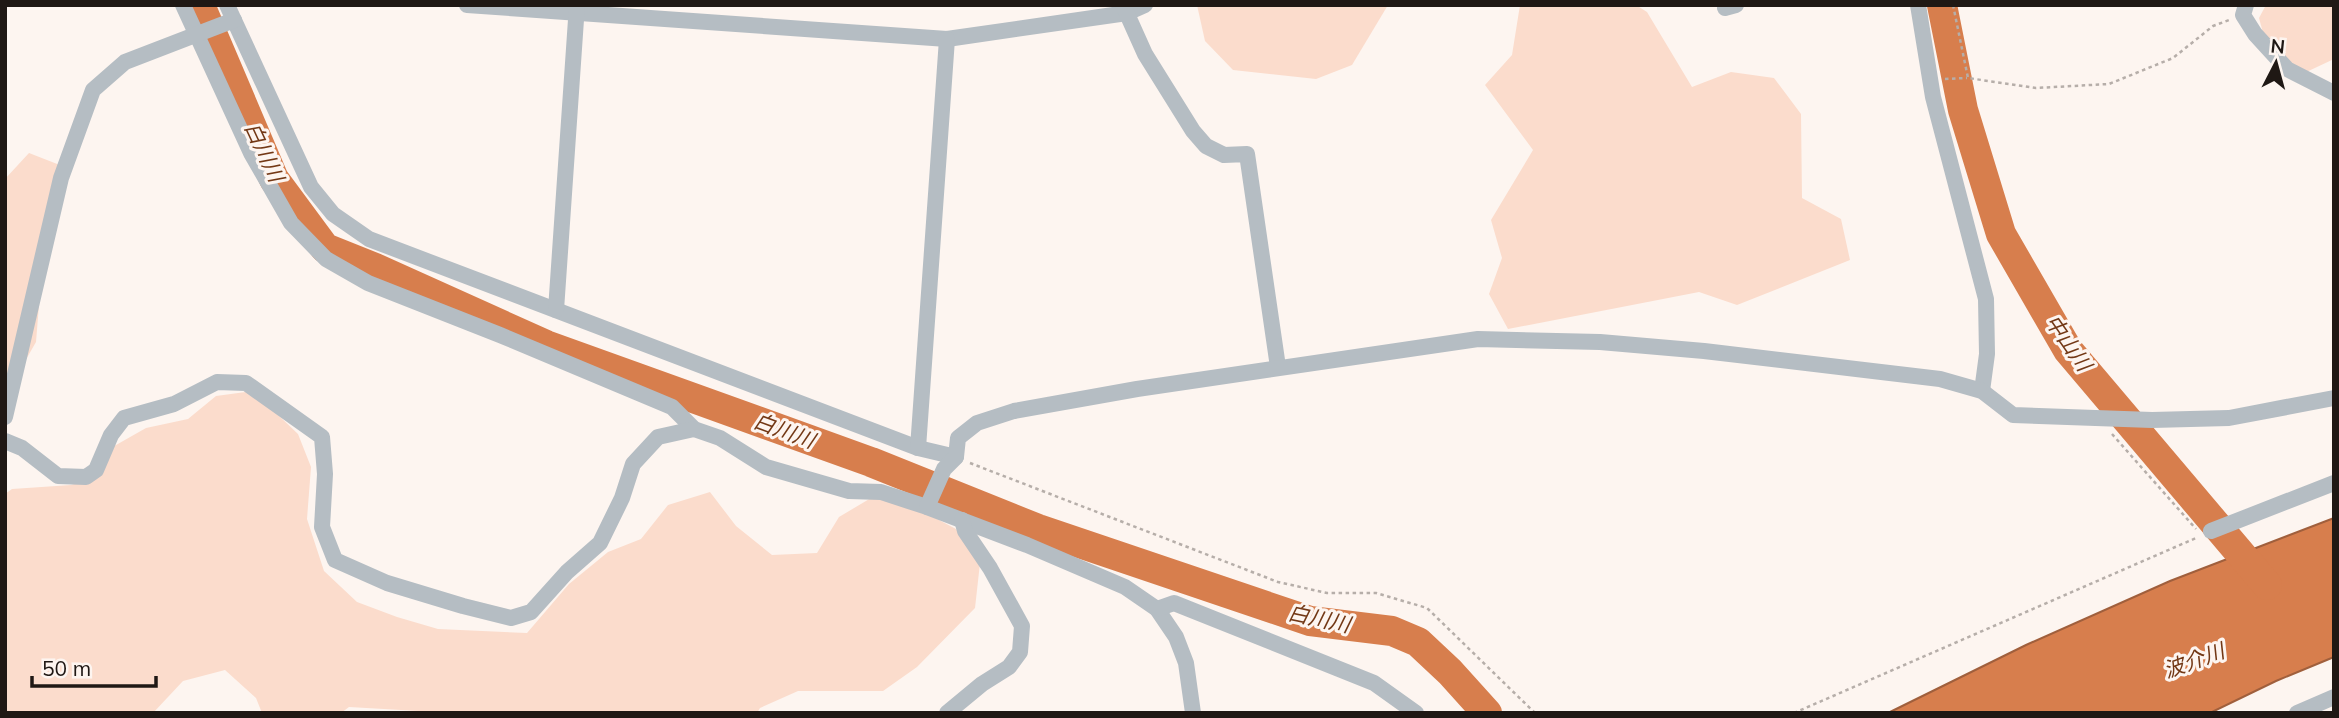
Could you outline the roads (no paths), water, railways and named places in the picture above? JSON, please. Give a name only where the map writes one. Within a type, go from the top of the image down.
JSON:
[{"type":"street","points":[[183,5],[251,153],[291,223],[326,259],[368,283],[672,407],[694,429],[720,438],[766,467],[849,491],[881,492],[930,502],[962,520],[1125,587],[1157,609],[1176,637],[1186,663],[1193,713]]},
{"type":"street","points":[[467,5],[576,9],[947,39],[1145,5]]},
{"type":"street","points":[[1918,5],[1933,97],[1986,299],[1987,354],[1982,391]]},
{"type":"street","points":[[555,310],[576,9]]},
{"type":"street","points":[[1125,9],[1145,54],[1193,131],[1206,146],[1224,155],[1247,154],[1278,367]]},
{"type":"street","points":[[2245,10],[2255,34],[2287,69],[2334,93]]},
{"type":"street","points":[[5,417],[61,178],[93,90],[125,62],[196,35],[230,13],[311,187],[333,214],[369,239],[918,448],[956,457]]},
{"type":"street","points":[[918,448],[947,39]]},
{"type":"street","points":[[930,502],[944,469],[956,457],[958,438],[977,423],[1014,411],[1278,367],[1478,339],[1600,342],[1704,351],[1940,379],[1982,391],[2013,415],[2152,420],[2229,418],[2334,398]]},
{"type":"street","points":[[5,441],[22,447],[58,476],[86,477],[96,470],[111,435],[124,418],[174,404],[217,383],[246,383],[322,437],[325,474],[322,527],[335,559],[387,583],[511,618],[531,612],[567,572],[600,543],[622,498],[633,464],[658,437],[694,429]]},
{"type":"street","points":[[2211,531],[2334,482]]},
{"type":"street","points":[[947,713],[982,684],[1009,667],[1020,652],[1022,626],[990,568],[965,531],[962,520]]},
{"type":"street","points":[[1157,609],[1174,603],[1374,683],[1416,713]]},
{"type":"street","points":[[2297,713],[2334,697]]},
{"type":"water","name":"波介川","points":[[2334,518],[2334,657],[2210,713],[1888,713],[2026,645],[2170,581]]},
{"type":"waterway","name":"白川川","points":[[200,5],[274,179],[325,248],[546,345],[871,462],[1038,529],[1310,621],[1392,631],[1418,642],[1487,713]]},
{"type":"waterway","name":"中山川","points":[[1942,5],[1963,110],[2001,234],[2068,350],[2267,585]]}]
